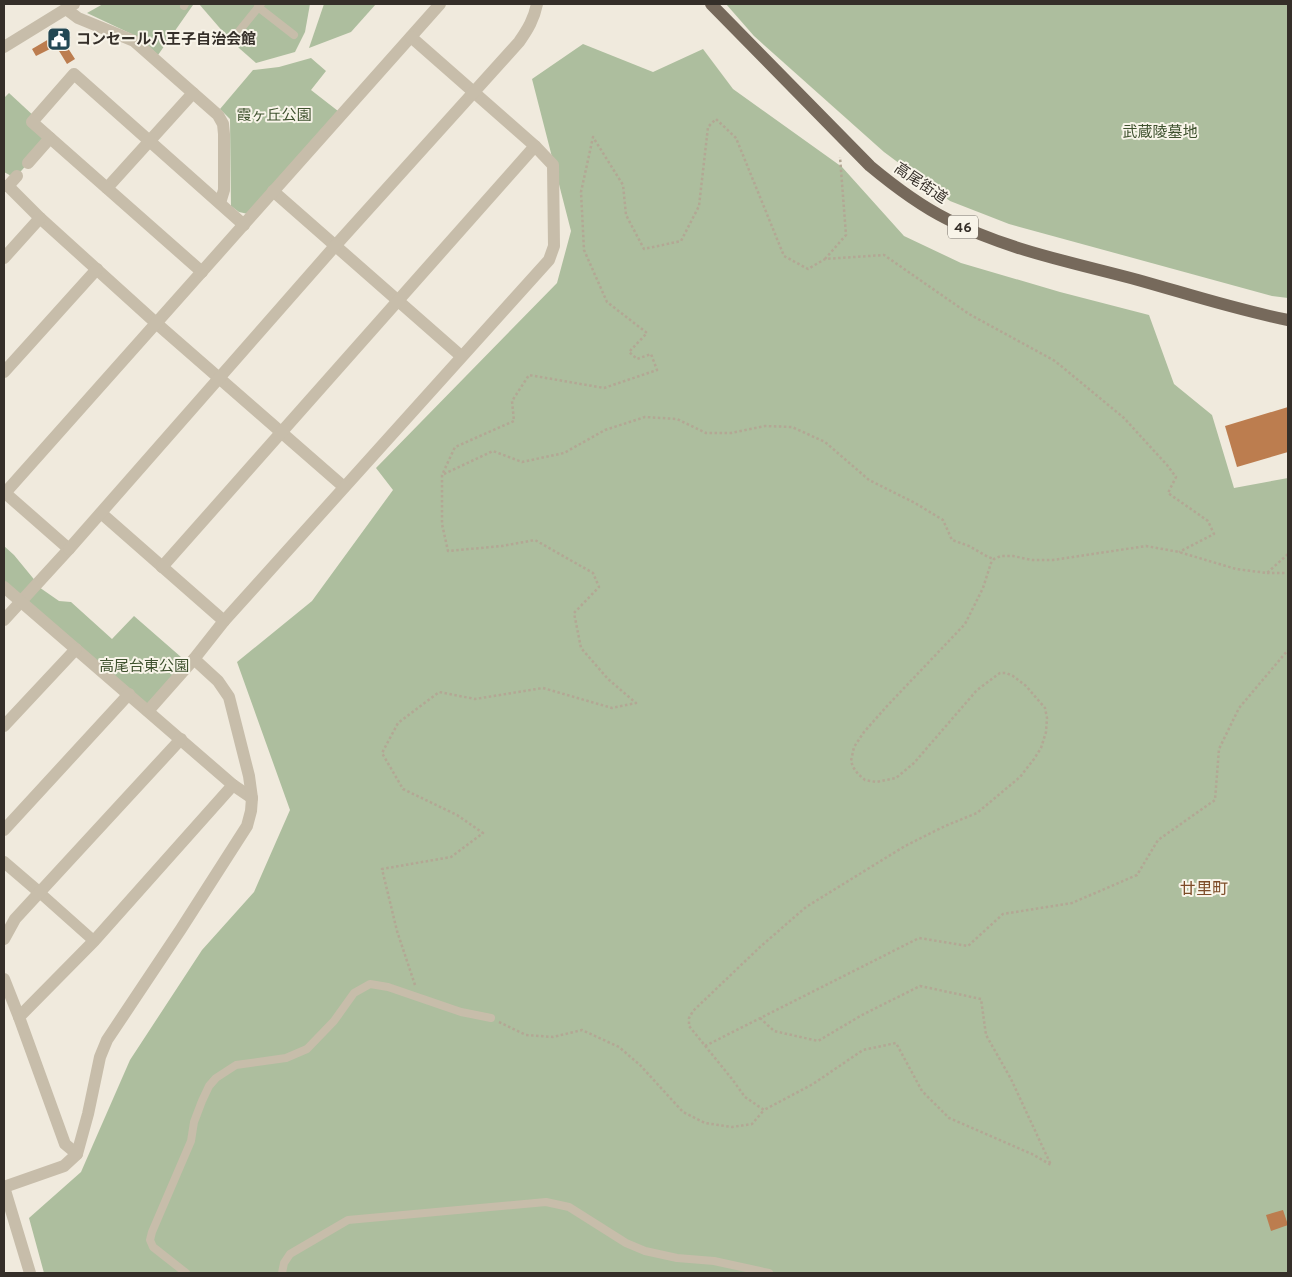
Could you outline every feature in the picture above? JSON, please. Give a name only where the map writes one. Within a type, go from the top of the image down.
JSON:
[{"type":"main road","name":"高尾街道","points":[[711,4],[870,166],[925,208],[970,230],[1020,248],[1243,310],[1288,320]]},
{"type":"street","points":[[69,549],[4,493],[440,4]]},
{"type":"street","points":[[4,620],[519,42],[530,27],[535,15],[536,4]]},
{"type":"street","points":[[4,47],[70,6],[78,18],[134,41],[218,115],[223,124],[224,190],[220,203]]},
{"type":"street","points":[[148,711],[194,659],[224,621],[549,260],[554,246],[553,165],[535,146],[411,37]]},
{"type":"street","points":[[202,272],[32,122],[74,74],[244,225]]},
{"type":"street","points":[[107,188],[193,93]]},
{"type":"street","points":[[28,163],[50,138]]},
{"type":"street","points":[[162,567],[399,302],[535,146]]},
{"type":"street","points":[[17,176],[6,186],[218,379],[344,487]]},
{"type":"street","points":[[273,191],[461,356]]},
{"type":"street","points":[[4,258],[40,218]]},
{"type":"street","points":[[4,372],[97,269]]},
{"type":"street","points":[[101,513],[224,621]]},
{"type":"street","points":[[4,587],[181,738],[233,785],[252,798]]},
{"type":"street","points":[[4,726],[76,649]]},
{"type":"street","points":[[30,1273],[4,1187],[64,1166],[77,1154],[100,1057],[107,1040],[247,826],[252,811],[249,776],[229,697],[218,681],[194,659]]},
{"type":"street","points":[[4,830],[129,694]]},
{"type":"street","points":[[4,939],[15,918],[181,738]]},
{"type":"street","points":[[19,1017],[94,941],[233,785]]},
{"type":"street","points":[[4,862],[94,941]]},
{"type":"street","points":[[4,979],[65,1144],[77,1154]]},
{"type":"lane","points":[[231,41],[260,5],[294,34]]},
{"type":"lane","points":[[186,1273],[153,1248],[150,1240],[190,1141],[194,1122],[202,1101],[209,1086],[216,1078],[236,1065],[286,1058],[307,1050],[334,1021],[354,993],[370,984],[388,987],[461,1012],[491,1018]]},
{"type":"lane","points":[[282,1273],[284,1263],[290,1254],[348,1220],[546,1202],[569,1207],[626,1243],[645,1251],[677,1258],[714,1261],[769,1273]]},
{"type":"path","points":[[427,1001],[413,983],[397,931],[382,869],[451,856],[483,833],[456,815],[403,789],[382,753],[398,723],[439,692],[475,699],[543,688],[612,708],[636,703],[608,679],[581,648],[574,613],[599,587],[593,572],[535,540],[502,546],[448,551],[442,524],[442,475],[455,447],[514,422],[512,400],[529,376],[604,388],[657,370],[651,354],[637,359],[629,352],[647,333],[607,302],[584,250],[581,192],[592,137],[623,185],[626,215],[644,249],[681,241],[699,206],[708,127],[716,119],[736,138],[784,256],[808,269],[826,259],[846,235],[840,157]]},
{"type":"path","points":[[826,259],[884,255],[969,314],[1063,367],[1124,418],[1167,465],[1176,478],[1168,493],[1208,520],[1214,534],[1179,552]]},
{"type":"path","points":[[442,475],[493,451],[522,462],[564,453],[605,430],[645,417],[677,419],[706,433],[731,433],[765,426],[792,427],[825,442],[869,480],[915,503],[943,520],[952,540],[969,546],[988,558],[1013,556],[1032,560],[1053,560],[1146,546],[1179,552],[1236,568],[1288,574]]},
{"type":"path","points":[[1267,573],[1288,554]]},
{"type":"path","points":[[764,1110],[745,1098],[689,1026],[689,1018],[693,1011],[799,913],[905,846],[945,826],[977,814],[1020,777],[1041,748],[1046,732],[1047,718],[1045,708],[1026,686],[1013,676],[1000,673],[977,690],[914,763],[896,778],[876,782],[865,780],[858,774],[851,761],[854,747],[864,732],[965,624],[983,588],[994,559]]},
{"type":"path","points":[[705,1046],[919,938],[968,946],[1002,914],[1072,903],[1137,876],[1158,840],[1215,800],[1219,750],[1239,708],[1288,650]]},
{"type":"path","points":[[491,1018],[526,1035],[554,1037],[582,1030],[619,1047],[640,1065],[683,1112],[704,1123],[732,1127],[752,1124],[764,1110],[813,1084],[863,1050],[896,1043],[922,1091],[949,1118],[1032,1154],[1051,1165],[1011,1079],[986,1034],[981,1000],[920,986],[862,1015],[818,1041],[774,1032],[760,1018]]},
{"type":"green space","points":[[103,4],[193,5],[158,55],[140,38],[87,13]]},
{"type":"green space","points":[[199,4],[310,4],[305,32],[295,52],[256,63],[231,41]]},
{"type":"green space","points":[[324,4],[376,4],[351,32],[309,48]]},
{"type":"green space","name":"武蔵陵墓地","points":[[726,4],[1288,4],[1288,298],[1272,296],[1009,224],[950,201],[884,152],[754,36]]},
{"type":"green space","points":[[583,44],[653,72],[703,49],[733,89],[842,167],[904,236],[961,263],[1060,292],[1149,315],[1174,384],[1212,415],[1234,488],[1288,478],[1288,1273],[44,1273],[29,1218],[81,1172],[130,1060],[202,950],[254,892],[290,810],[237,662],[312,601],[393,490],[376,468],[557,283],[571,231],[532,79]]},
{"type":"green space","name":"霞ヶ丘公園","points":[[311,58],[326,71],[311,90],[338,111],[248,214],[239,212],[231,206],[230,119],[220,109],[253,70],[279,67]]},
{"type":"green space","points":[[9,93],[36,118],[50,138],[15,178],[4,172],[4,98]]},
{"type":"green space","name":"高尾台東公園","points":[[4,546],[37,583],[36,585],[59,601],[71,602],[112,639],[134,616],[189,664],[148,711],[4,587]]},
{"type":"building","points":[[66,29],[71,38],[64,42],[75,59],[67,64],[56,46],[36,56],[32,49]]},
{"type":"building","points":[[1288,407],[1288,452],[1237,467],[1225,426]]},
{"type":"building","points":[[1283,1210],[1288,1225],[1271,1231],[1266,1215]]},
{"type":"place","name":"コンセール八王子自治会館","points":[[59,39]]},
{"type":"district","name":"廿里町","points":[[1204,888]]}]
